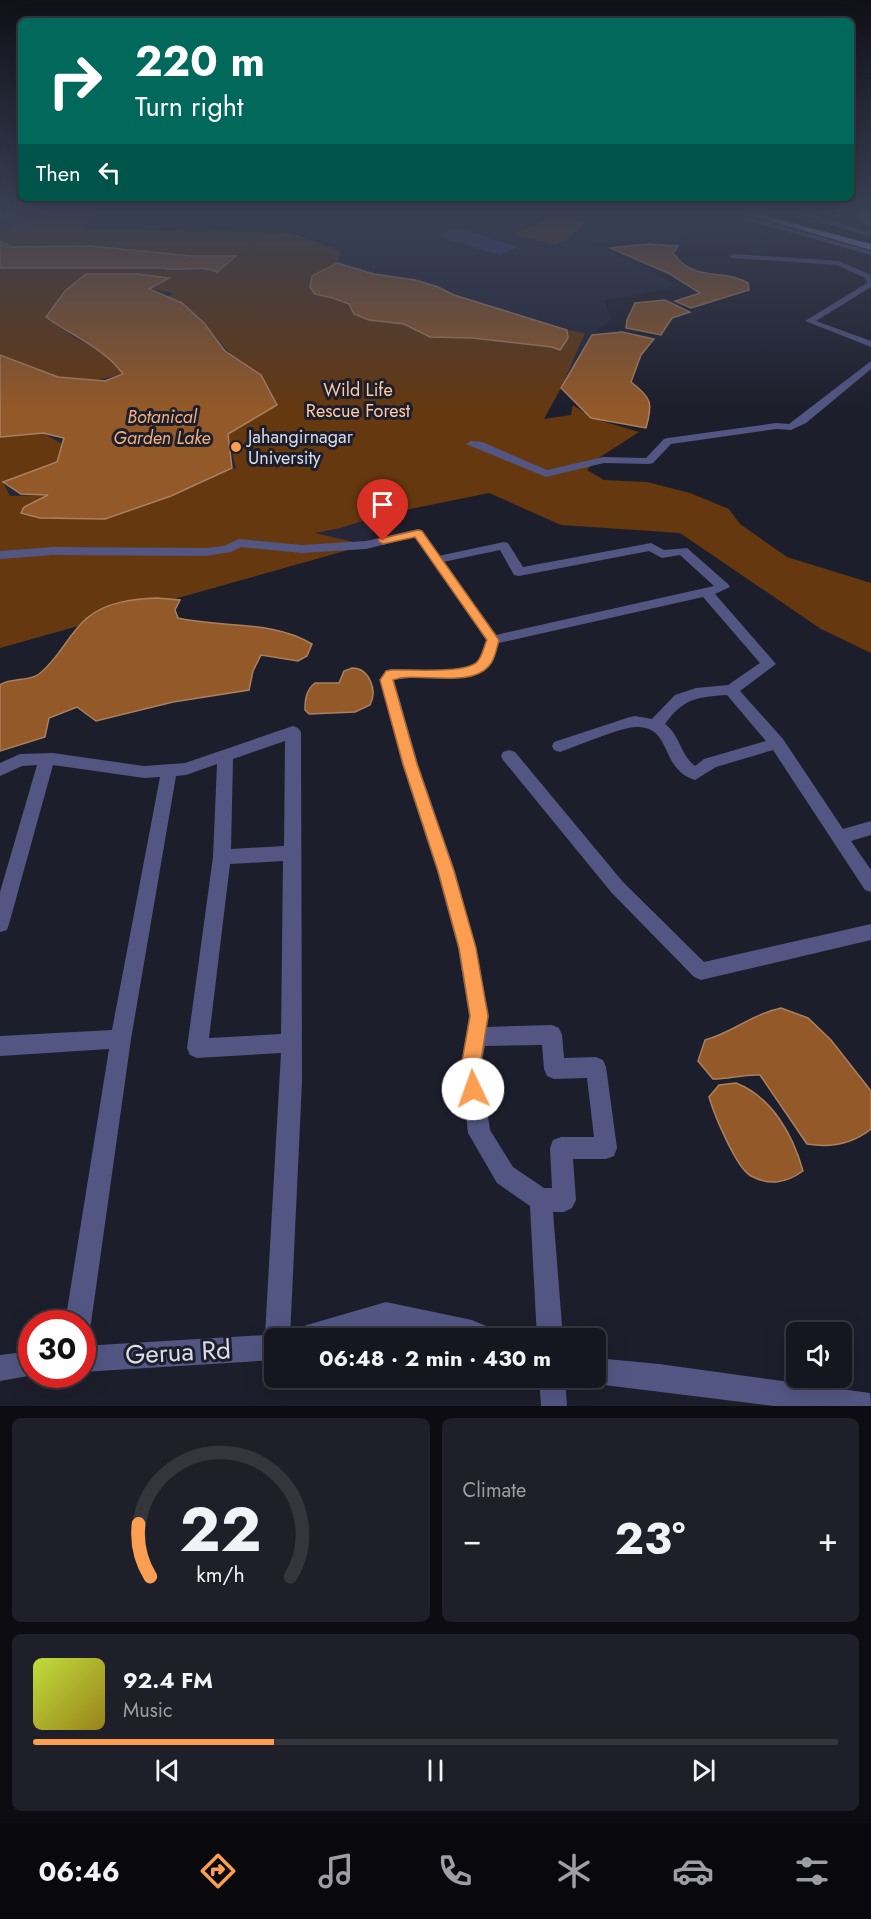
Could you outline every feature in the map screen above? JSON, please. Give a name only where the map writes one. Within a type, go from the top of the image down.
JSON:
[{"type":"street","points":[[871,284],[809,321],[871,344]]},
{"type":"street","points":[[471,444],[478,444],[546,474],[603,460],[649,461],[668,441],[776,426],[791,427],[802,421],[871,364]]},
{"type":"street","points":[[0,555],[53,551],[206,552],[227,549],[239,543],[302,549],[344,547],[366,545],[418,533],[493,640]]},
{"type":"street","points":[[435,560],[504,546],[519,573],[651,547],[662,554],[683,551],[723,588],[493,640]]},
{"type":"street","points":[[656,725],[677,698],[694,693],[731,690],[769,664],[706,592]]},
{"type":"street","points":[[476,1037],[552,1035],[554,1069],[596,1067],[606,1148],[561,1148],[564,1200],[541,1200],[505,1175],[479,1133],[471,1067],[479,1016],[467,948],[446,871],[410,764],[387,680],[391,674],[460,673],[476,669],[484,663],[493,640]]},
{"type":"street","points":[[731,690],[777,743],[871,885]]},
{"type":"street","points":[[560,746],[635,721],[656,725],[669,734],[678,761],[695,774],[710,763],[777,743]]},
{"type":"street","points":[[0,770],[20,760],[47,759],[144,772],[186,769],[293,732],[291,1044],[278,1328]]},
{"type":"street","points":[[225,756],[222,857],[197,1048],[291,1044]]},
{"type":"street","points":[[509,756],[617,887],[700,971],[871,932]]},
{"type":"street","points":[[0,924],[47,759]]},
{"type":"street","points":[[80,1310],[121,1039],[169,770]]},
{"type":"street","points":[[840,837],[871,828]]},
{"type":"street","points":[[222,857],[293,853]]},
{"type":"street","points":[[0,1046],[121,1039]]},
{"type":"street","points":[[541,1200],[549,1328]]},
{"type":"street","points":[[340,1328],[386,1314],[449,1328]]},
{"type":"street","name":"Gerua Rd","points":[[96,1358],[264,1347]]},
{"type":"street","points":[[0,1368],[18,1366]]},
{"type":"street","points":[[606,1372],[870,1406]]},
{"type":"street","points":[[553,1388],[554,1406]]},
{"type":"shaded area","name":"Jahangirnagar University","points":[[0,280],[667,280],[680,286],[604,301],[612,319],[592,335],[543,419],[400,475],[366,545],[0,648]]},
{"type":"green space","points":[[0,280],[126,280],[48,318],[72,336],[105,354],[123,374],[98,380],[58,377],[0,355]]},
{"type":"green space","name":"Wild Life Rescue Forest","points":[[166,280],[313,280],[315,294],[349,304],[354,314],[369,320],[404,324],[430,337],[472,338],[552,347],[567,330],[585,333],[561,388],[544,419],[571,415],[573,405],[592,418],[639,432],[597,459],[587,470],[604,480],[647,482],[690,493],[729,509],[740,524],[787,557],[871,583],[871,653],[821,629],[680,533],[561,525],[489,493],[381,515],[315,533],[366,545],[0,648],[0,437],[43,433],[62,444],[57,462],[3,482],[10,496],[49,495],[105,519],[171,496],[232,468],[236,469],[228,434],[261,375],[231,355],[204,323],[167,297],[174,293],[148,289]]},
{"type":"water","name":"Botanical Garden Lake","points":[[79,280],[166,280],[149,289],[182,303],[204,323],[225,351],[261,375],[277,405],[228,434],[232,468],[171,496],[105,519],[40,518],[21,513],[24,507],[48,495],[21,494],[3,482],[57,462],[64,438],[43,433],[0,437],[0,355],[58,377],[105,381],[123,374],[107,357],[46,317],[65,291]]},
{"type":"water","points":[[311,280],[415,280],[454,295],[567,330],[568,338],[560,350],[552,347],[472,338],[430,337],[404,324],[369,320],[354,314],[349,304],[315,294],[310,287]]},
{"type":"water","points":[[679,280],[740,280],[748,283],[749,290],[691,308],[675,301],[700,293]]},
{"type":"water","points":[[665,300],[690,312],[672,318],[661,335],[626,328],[635,303]]},
{"type":"water","points":[[622,332],[654,339],[641,355],[631,382],[643,392],[649,402],[650,413],[646,428],[591,418],[561,388],[592,335]]},
{"type":"water","points":[[157,598],[180,600],[175,610],[178,618],[281,631],[312,644],[307,656],[298,661],[261,655],[253,671],[249,690],[173,702],[96,721],[77,707],[49,718],[45,737],[0,751],[0,685],[39,674],[52,661],[80,624],[103,608],[120,602]]},
{"type":"water","points":[[352,668],[363,672],[370,681],[373,693],[370,705],[355,712],[309,714],[305,710],[307,695],[315,683],[339,683],[344,671]]},
{"type":"water","points":[[781,1008],[808,1018],[831,1040],[871,1091],[871,1129],[864,1134],[840,1144],[807,1144],[760,1075],[713,1079],[698,1061],[705,1040]]},
{"type":"water","points":[[736,1083],[749,1089],[760,1098],[779,1119],[799,1157],[803,1171],[790,1178],[771,1182],[758,1179],[745,1171],[726,1140],[709,1097],[719,1085]]},
{"type":"place","name":"Jahangirnagar University","points":[[236,447]]},
{"type":"route","points":[[383,541],[418,533],[493,640],[484,663],[476,669],[460,673],[391,674],[387,680],[410,764],[446,871],[467,948],[479,1016],[471,1067],[473,1089]]}]
